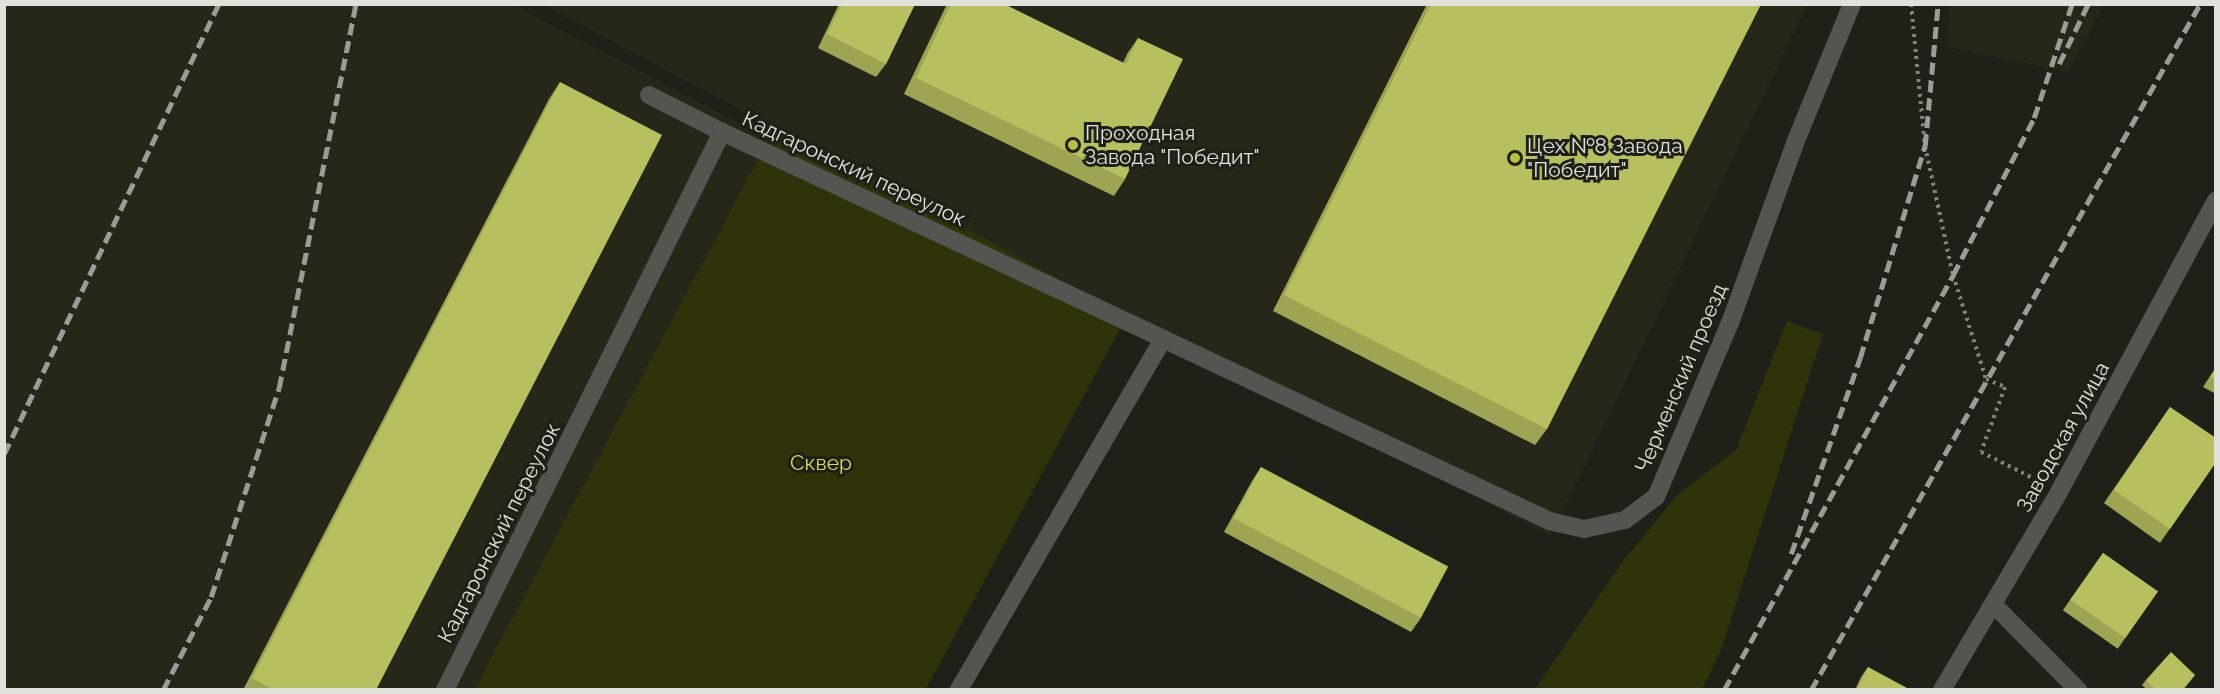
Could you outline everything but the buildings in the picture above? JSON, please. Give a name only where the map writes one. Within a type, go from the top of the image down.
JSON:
[{"type":"street","name":"Черменский проезд","points":[[1164,339],[1549,521],[1584,529],[1625,520],[1656,497],[1730,323],[1795,143],[1852,4]]},
{"type":"street","points":[[649,95],[722,132]]},
{"type":"street","name":"Кадгаронский переулок","points":[[445,690],[722,132],[1164,339]]},
{"type":"street","name":"Заводская улица","points":[[1942,690],[2059,492],[2216,201]]},
{"type":"street","points":[[959,690],[1164,339]]},
{"type":"street","points":[[1994,605],[2078,690]]},
{"type":"path","points":[[1911,4],[1925,146],[1953,274],[1986,379],[2005,387],[1981,452],[2059,492]]},
{"type":"shaded area","points":[[1950,4],[2104,5],[2068,72],[1947,47]]},
{"type":"shaded area","points":[[4,5],[514,5],[771,140],[475,689],[5,689]]},
{"type":"shaded area","points":[[544,5],[1807,5],[1551,536],[1127,316]]},
{"type":"green space","name":"Сквер","points":[[776,126],[1127,316],[926,689],[474,690]]},
{"type":"green space","points":[[1787,321],[1823,334],[1719,656],[1702,689],[1535,689],[1622,562],[1678,494],[1736,450]]},
{"type":"railway","points":[[4,454],[219,4]]},
{"type":"railway","points":[[163,690],[211,597],[279,388],[356,4]]},
{"type":"railway","points":[[1791,554],[1860,358],[1925,146],[1938,4]]},
{"type":"railway","points":[[1724,690],[1953,275],[2034,118],[2072,4]]},
{"type":"railway","points":[[2059,64],[2088,4]]},
{"type":"railway","points":[[1811,690],[2200,4]]},
{"type":"place","name":"Проходная Завода \"Победит\"","points":[[1073,145]]},
{"type":"place","name":"Цех №8 Завода \"Победит\"","points":[[1515,158]]}]
